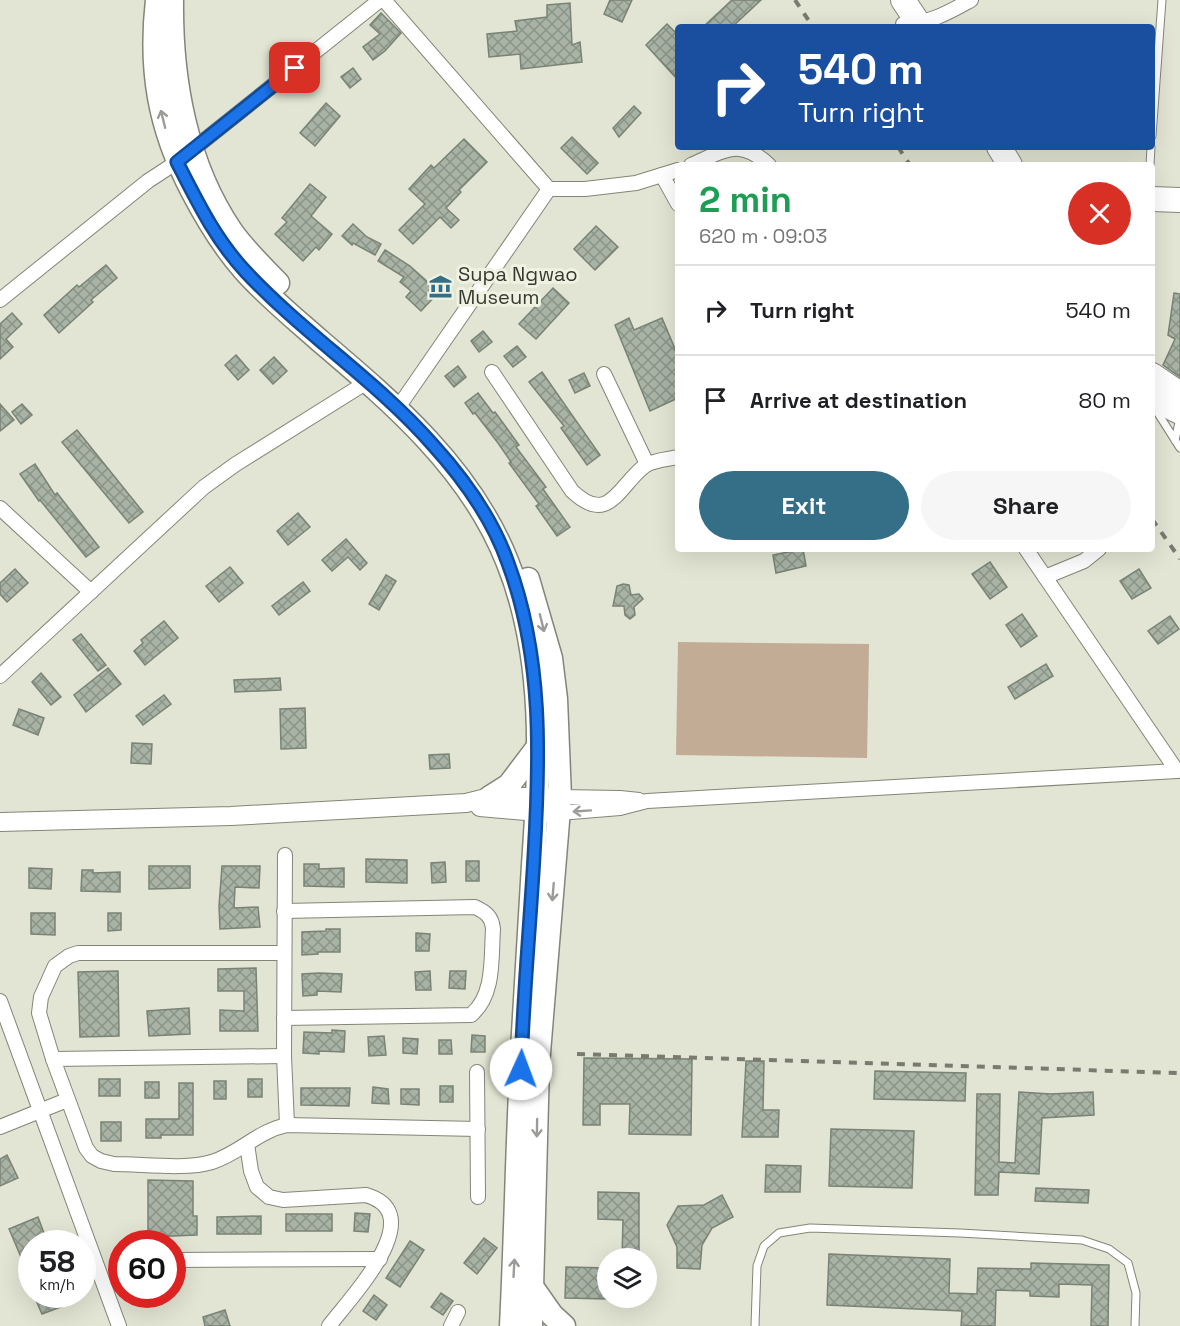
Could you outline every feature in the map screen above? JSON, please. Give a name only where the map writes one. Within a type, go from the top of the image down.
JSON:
[{"type":"highway","points":[[887,0],[910,24]]},
{"type":"highway","points":[[903,0],[911,24]]},
{"type":"highway","points":[[987,150],[1005,160]]},
{"type":"highway","points":[[1155,200],[1180,200]]},
{"type":"highway","points":[[1155,377],[1180,394]]},
{"type":"highway","points":[[1155,400],[1180,412]]},
{"type":"main road","points":[[157,0],[154,25],[155,66],[162,116],[184,156],[210,227],[244,271],[281,306],[367,382],[402,403],[463,482],[491,527],[507,561],[520,601],[531,651],[537,700],[537,805],[522,1047],[511,1326]]},
{"type":"main road","points":[[172,0],[174,64],[182,112],[184,156],[201,173],[218,209],[233,233],[257,261],[402,403],[450,444],[478,480],[500,516],[522,561],[538,607],[551,658],[556,699],[560,805],[538,1065],[531,1326]]},
{"type":"main road","points":[[490,797],[509,785],[537,748]]},
{"type":"main road","points":[[533,1288],[552,1315],[564,1326]]},
{"type":"street","points":[[0,300],[148,181],[184,156],[382,0],[549,189],[585,189],[636,183],[675,171]]},
{"type":"street","points":[[917,24],[971,0]]},
{"type":"street","points":[[698,162],[730,150]]},
{"type":"street","points":[[748,150],[764,162]]},
{"type":"street","points":[[662,175],[675,199]]},
{"type":"street","points":[[402,403],[549,189]]},
{"type":"street","points":[[492,372],[572,492],[582,501],[593,505],[605,504],[614,500],[647,464],[675,458]]},
{"type":"street","points":[[604,374],[647,464]]},
{"type":"street","points":[[0,676],[204,487],[236,464],[367,382]]},
{"type":"street","points":[[0,508],[92,592]]},
{"type":"street","points":[[1028,552],[1179,772]]},
{"type":"street","points":[[1045,577],[1084,561],[1095,552]]},
{"type":"street","points":[[466,803],[482,808],[560,805],[620,798],[647,801],[1179,772]]},
{"type":"street","points":[[0,822],[231,816],[466,803],[490,797],[537,805]]},
{"type":"street","points":[[285,855],[284,1056],[287,1125]]},
{"type":"street","points":[[284,911],[475,907],[489,915],[493,929],[487,991],[480,1008],[471,1015],[284,1018]]},
{"type":"street","points":[[284,953],[78,953],[69,956],[55,966],[41,997],[39,1014],[67,1100],[86,1148],[92,1156],[114,1164],[197,1165],[214,1161],[247,1144],[263,1132],[287,1125],[478,1129]]},
{"type":"street","points":[[0,1001],[118,1326]]},
{"type":"street","points":[[53,1059],[284,1056]]},
{"type":"street","points":[[477,1072],[478,1197]]},
{"type":"street","points":[[0,1127],[67,1100]]},
{"type":"street","points":[[247,1144],[251,1171],[257,1187],[269,1197],[283,1200],[366,1195],[376,1198],[391,1215],[392,1227],[380,1259],[329,1326]]},
{"type":"street","points":[[186,1260],[380,1259]]},
{"type":"street","points":[[451,1326],[458,1312]]},
{"type":"lane","points":[[1155,95],[1162,0]]},
{"type":"lane","points":[[1155,410],[1180,448]]},
{"type":"lane","points":[[1175,440],[1180,418]]},
{"type":"lane","points":[[755,1326],[757,1266],[764,1246],[779,1233],[810,1228],[1082,1239],[1109,1249],[1128,1263],[1136,1293],[1135,1326]]},
{"type":"shaded area","points":[[678,642],[869,644],[867,758],[676,755]]},
{"type":"building","points":[[610,0],[632,0],[622,22],[604,14]]},
{"type":"building","points":[[732,0],[761,0],[735,24],[706,24]]},
{"type":"building","points":[[570,3],[572,45],[580,42],[582,62],[521,69],[520,54],[489,57],[487,34],[517,31],[515,21],[547,17],[547,5]]},
{"type":"building","points":[[381,13],[401,33],[385,51],[373,60],[363,47],[380,34],[370,25]]},
{"type":"building","points":[[667,24],[675,32],[675,77],[646,45]]},
{"type":"building","points":[[353,68],[361,79],[350,88],[341,77]]},
{"type":"building","points":[[326,103],[340,116],[315,146],[300,133]]},
{"type":"building","points":[[634,106],[641,113],[619,137],[613,128]]},
{"type":"building","points":[[572,137],[598,163],[587,174],[561,148]]},
{"type":"building","points":[[464,139],[487,162],[459,190],[461,192],[446,208],[459,220],[451,228],[440,217],[413,244],[399,230],[425,204],[409,189],[431,165],[434,168]]},
{"type":"building","points":[[310,184],[326,197],[311,216],[332,234],[319,250],[316,247],[303,261],[275,234],[287,222],[282,218]]},
{"type":"building","points":[[353,224],[367,237],[381,244],[375,255],[353,243],[352,245],[342,236]]},
{"type":"building","points":[[596,226],[618,247],[595,270],[574,249]]},
{"type":"building","points":[[385,250],[410,266],[439,292],[421,311],[406,297],[411,291],[400,282],[404,277],[378,261]]},
{"type":"building","points":[[106,265],[117,278],[91,300],[93,302],[59,333],[44,315],[77,285],[79,287]]},
{"type":"building","points":[[553,288],[569,303],[536,339],[519,324]]},
{"type":"building","points":[[1174,293],[1180,294],[1180,377],[1163,365],[1175,339],[1168,335]]},
{"type":"building","points":[[12,313],[22,324],[6,339],[13,347],[0,359],[0,324]]},
{"type":"building","points":[[629,318],[634,330],[662,318],[675,349],[675,399],[650,411],[615,325]]},
{"type":"building","points":[[483,331],[492,342],[479,352],[471,341]]},
{"type":"building","points":[[517,346],[526,357],[513,367],[504,356]]},
{"type":"building","points":[[236,355],[249,370],[238,380],[225,365]]},
{"type":"building","points":[[274,357],[287,371],[273,384],[260,370]]},
{"type":"building","points":[[458,366],[466,377],[454,387],[445,376]]},
{"type":"building","points":[[542,372],[600,455],[587,465],[561,428],[564,426],[529,382]]},
{"type":"building","points":[[584,373],[590,386],[575,393],[569,380]]},
{"type":"building","points":[[478,393],[519,445],[516,447],[546,487],[543,489],[570,527],[557,536],[536,506],[539,504],[509,463],[511,462],[498,443],[465,403]]},
{"type":"building","points":[[0,404],[14,420],[0,431]]},
{"type":"building","points":[[22,404],[32,415],[21,424],[12,412]]},
{"type":"building","points":[[77,430],[143,512],[129,523],[62,442]]},
{"type":"building","points":[[35,464],[55,495],[57,493],[99,547],[86,557],[39,501],[20,474]]},
{"type":"building","points":[[298,513],[310,527],[288,545],[277,531]]},
{"type":"building","points":[[346,539],[367,563],[360,570],[348,557],[332,571],[322,560]]},
{"type":"building","points":[[804,552],[806,566],[776,573],[773,555]]},
{"type":"building","points":[[990,562],[1007,587],[990,599],[972,574]]},
{"type":"building","points":[[230,567],[243,583],[219,602],[206,586]]},
{"type":"building","points":[[15,569],[28,583],[7,602],[0,594],[0,583]]},
{"type":"building","points":[[1139,569],[1151,588],[1132,599],[1120,581]]},
{"type":"building","points":[[386,575],[396,581],[379,610],[369,604]]},
{"type":"building","points":[[303,582],[310,591],[279,615],[272,606]]},
{"type":"building","points":[[629,585],[631,595],[639,594],[643,599],[634,607],[635,615],[630,619],[625,615],[624,606],[613,606],[617,586]]},
{"type":"building","points":[[1022,614],[1037,636],[1021,647],[1006,625]]},
{"type":"building","points":[[1170,616],[1179,629],[1158,644],[1148,631]]},
{"type":"building","points":[[164,621],[178,638],[145,665],[134,651],[143,643],[141,640]]},
{"type":"building","points":[[81,634],[106,665],[98,671],[73,640]]},
{"type":"building","points":[[1046,664],[1053,676],[1015,699],[1008,687]]},
{"type":"building","points":[[108,668],[121,684],[86,712],[74,695]]},
{"type":"building","points":[[41,673],[61,697],[51,705],[32,682]]},
{"type":"building","points":[[280,678],[281,690],[235,692],[234,680]]},
{"type":"building","points":[[164,695],[171,704],[143,725],[136,716]]},
{"type":"building","points":[[305,708],[306,748],[281,749],[280,709]]},
{"type":"building","points":[[19,709],[44,718],[38,735],[13,725]]},
{"type":"building","points":[[132,743],[152,744],[151,764],[131,763]]},
{"type":"building","points":[[449,754],[450,768],[430,769],[429,755]]},
{"type":"building","points":[[366,859],[407,860],[407,883],[366,882]]},
{"type":"building","points":[[466,861],[479,861],[479,881],[466,881]]},
{"type":"building","points":[[445,862],[446,882],[432,883],[431,863]]},
{"type":"building","points":[[304,864],[319,864],[319,869],[344,868],[344,887],[304,886]]},
{"type":"building","points":[[149,866],[190,866],[190,888],[149,889]]},
{"type":"building","points":[[222,866],[260,866],[259,888],[235,887],[234,908],[258,907],[260,927],[220,929]]},
{"type":"building","points":[[29,868],[52,869],[51,889],[29,888]]},
{"type":"building","points":[[82,870],[93,870],[93,873],[120,872],[120,892],[81,891]]},
{"type":"building","points":[[31,913],[55,913],[55,935],[31,934]]},
{"type":"building","points":[[108,913],[121,913],[121,930],[108,931]]},
{"type":"building","points":[[326,929],[340,929],[340,952],[302,955],[302,932],[326,931]]},
{"type":"building","points":[[416,933],[430,934],[429,951],[416,951]]},
{"type":"building","points":[[256,968],[258,1031],[220,1031],[220,1010],[244,1011],[244,991],[218,991],[218,969]]},
{"type":"building","points":[[118,971],[119,1036],[80,1037],[78,972]]},
{"type":"building","points":[[430,971],[431,990],[416,990],[415,972]]},
{"type":"building","points":[[450,971],[466,971],[465,989],[449,988]]},
{"type":"building","points":[[302,974],[342,974],[341,992],[317,991],[317,995],[303,996]]},
{"type":"building","points":[[189,1008],[190,1034],[149,1036],[147,1011]]},
{"type":"building","points":[[332,1030],[345,1031],[344,1052],[303,1053],[304,1032],[332,1033]]},
{"type":"building","points":[[472,1035],[485,1036],[485,1052],[471,1052]]},
{"type":"building","points":[[384,1036],[386,1055],[369,1056],[368,1037]]},
{"type":"building","points":[[403,1038],[418,1039],[417,1054],[403,1053]]},
{"type":"building","points":[[439,1040],[451,1040],[452,1054],[439,1054]]},
{"type":"building","points":[[584,1058],[692,1059],[691,1135],[629,1134],[630,1104],[600,1104],[600,1125],[583,1125]]},
{"type":"building","points":[[746,1061],[764,1061],[763,1110],[779,1110],[778,1137],[742,1137]]},
{"type":"building","points":[[875,1071],[966,1073],[965,1101],[874,1099]]},
{"type":"building","points":[[99,1079],[120,1079],[120,1096],[99,1096]]},
{"type":"building","points":[[248,1079],[262,1079],[262,1097],[248,1097]]},
{"type":"building","points":[[214,1081],[226,1081],[226,1099],[214,1099]]},
{"type":"building","points":[[145,1082],[159,1082],[159,1098],[145,1098]]},
{"type":"building","points":[[179,1083],[193,1083],[193,1135],[161,1135],[161,1138],[146,1138],[146,1119],[179,1119]]},
{"type":"building","points":[[440,1086],[453,1086],[453,1102],[440,1102]]},
{"type":"building","points":[[373,1087],[388,1089],[389,1104],[372,1103]]},
{"type":"building","points":[[301,1088],[350,1088],[349,1106],[301,1105]]},
{"type":"building","points":[[401,1089],[419,1089],[419,1105],[401,1104]]},
{"type":"building","points":[[1019,1092],[1051,1094],[1093,1092],[1094,1115],[1042,1118],[1039,1174],[999,1172],[998,1195],[975,1195],[977,1094],[1000,1094],[999,1162],[1015,1163]]},
{"type":"building","points":[[101,1122],[121,1122],[121,1141],[101,1141]]},
{"type":"building","points":[[831,1129],[914,1131],[912,1188],[829,1186]]},
{"type":"building","points":[[7,1155],[18,1178],[0,1186],[0,1159]]},
{"type":"building","points":[[766,1165],[801,1166],[800,1192],[765,1192]]},
{"type":"building","points":[[148,1180],[193,1181],[193,1216],[197,1216],[197,1235],[186,1235],[186,1230],[148,1230]]},
{"type":"building","points":[[1036,1188],[1089,1190],[1088,1203],[1035,1201]]},
{"type":"building","points":[[598,1192],[639,1193],[639,1248],[622,1248],[623,1220],[598,1219]]},
{"type":"building","points":[[722,1195],[733,1217],[712,1228],[702,1245],[700,1269],[677,1268],[677,1247],[667,1225],[678,1206],[704,1205]]},
{"type":"building","points":[[355,1213],[370,1214],[368,1232],[354,1231]]},
{"type":"building","points":[[286,1214],[332,1214],[332,1231],[286,1231]]},
{"type":"building","points":[[261,1216],[261,1234],[217,1234],[217,1217]]},
{"type":"building","points":[[38,1217],[43,1230],[18,1230],[18,1250],[9,1229]]},
{"type":"building","points":[[484,1238],[497,1248],[477,1274],[464,1263]]},
{"type":"building","points":[[410,1241],[424,1250],[400,1287],[386,1278]]},
{"type":"building","points":[[829,1254],[950,1259],[949,1293],[977,1294],[978,1268],[1031,1269],[1031,1263],[1109,1265],[1108,1326],[1091,1326],[1092,1285],[1059,1284],[1059,1297],[1030,1296],[1030,1291],[996,1290],[995,1326],[961,1326],[962,1311],[827,1305]]},
{"type":"building","points":[[566,1267],[597,1268],[597,1299],[565,1298]]},
{"type":"building","points":[[441,1293],[453,1301],[443,1315],[431,1307]]},
{"type":"building","points":[[374,1295],[387,1305],[376,1320],[363,1311]]},
{"type":"building","points":[[39,1308],[58,1308],[42,1314]]},
{"type":"building","points":[[225,1310],[230,1326],[205,1326],[203,1317]]},
{"type":"railway","points":[[795,0],[811,24]]},
{"type":"railway","points":[[900,150],[908,162]]},
{"type":"railway","points":[[1155,523],[1180,559]]},
{"type":"railway","points":[[577,1054],[1180,1073]]},
{"type":"place","name":"Supa Ngwao Museum","points":[[440,286]]},
{"type":"route","points":[[295,68],[177,162],[210,227],[244,271],[433,444],[463,482],[491,527],[507,561],[520,601],[531,651],[537,700],[538,798],[521,1069]]}]
